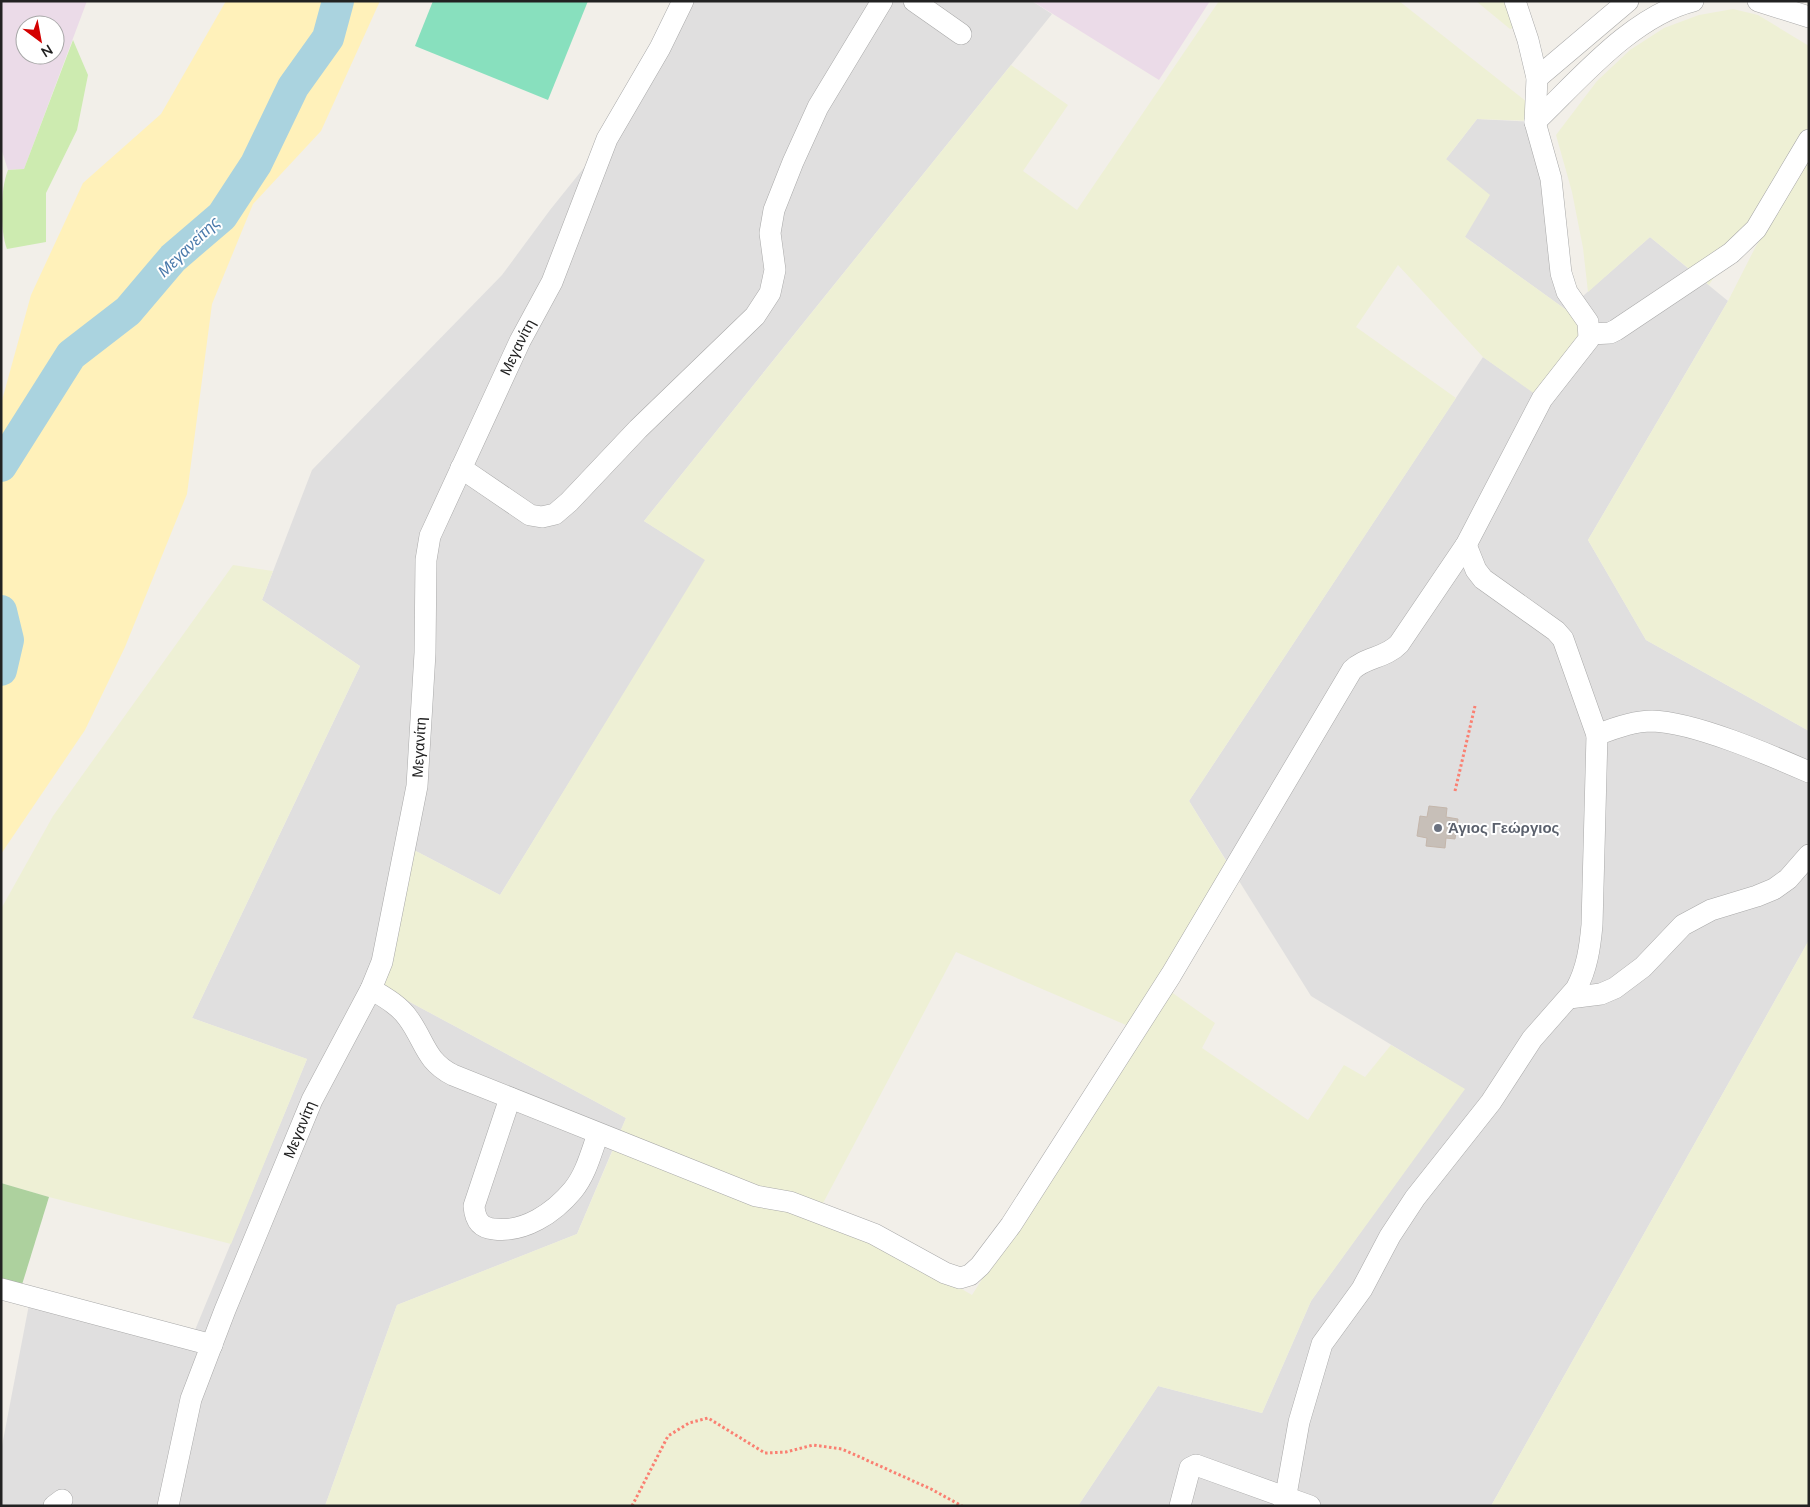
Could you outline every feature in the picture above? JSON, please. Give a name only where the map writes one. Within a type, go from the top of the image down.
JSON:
[{"type":"street","name":"Μεγανίτη","points":[[168,1506],[191,1399],[212,1345],[312,1100],[371,989],[387,943],[417,786],[425,653],[427,547],[435,521],[520,342],[552,282],[607,139],[660,48],[683,1]]},
{"type":"street","points":[[461,468],[530,515],[542,517],[555,514],[569,502],[638,429],[755,316],[770,293],[775,270],[770,233],[774,210],[793,162],[818,107],[882,1]]},
{"type":"street","points":[[914,1],[961,34]]},
{"type":"street","points":[[371,989],[401,1010],[409,1019],[426,1053],[443,1070],[756,1196],[790,1202],[874,1234],[945,1273],[960,1278],[970,1275],[980,1266],[1011,1225],[1171,975],[1352,670],[1360,664],[1395,649],[1466,545],[1542,399],[1587,344],[1590,334],[1588,322],[1567,292],[1563,282],[1551,179],[1535,122],[1537,78],[1528,40],[1515,1]]},
{"type":"street","points":[[1537,78],[1628,1]]},
{"type":"street","points":[[1535,122],[1620,41],[1643,24],[1684,3],[1693,1]]},
{"type":"street","points":[[1758,1],[1809,17]]},
{"type":"street","points":[[1590,334],[1610,333],[1616,330],[1731,254],[1746,241],[1756,229],[1809,140]]},
{"type":"street","points":[[1285,1501],[1299,1422],[1322,1344],[1362,1289],[1390,1236],[1415,1198],[1491,1102],[1532,1039],[1569,998],[1582,980],[1591,938],[1597,735],[1563,639],[1555,630],[1483,579],[1476,570],[1466,545]]},
{"type":"street","points":[[1597,735],[1628,724],[1661,722],[1740,745],[1809,772]]},
{"type":"street","points":[[1569,998],[1601,994],[1614,988],[1643,968],[1683,926],[1711,910],[1774,889],[1788,878],[1809,855]]},
{"type":"street","points":[[510,1098],[474,1206],[475,1216],[480,1224],[489,1229],[520,1230],[560,1204],[573,1191],[582,1176],[598,1134]]},
{"type":"street","points":[[1,1289],[212,1345]]},
{"type":"street","points":[[1180,1506],[1190,1468],[1196,1465],[1285,1501],[1310,1506]]},
{"type":"path","points":[[1456,791],[1476,706]]},
{"type":"path","points":[[632,1506],[668,1436],[689,1423],[708,1418],[764,1453],[786,1452],[813,1445],[842,1449],[931,1489],[962,1506]]},
{"type":"shaded area","points":[[1,1],[87,1],[65,60],[65,15],[15,15],[15,65],[63,65],[24,169],[8,170],[1,148]]},
{"type":"shaded area","points":[[683,1],[1032,1],[1052,14],[644,521],[706,560],[500,895],[412,849],[380,986],[626,1118],[577,1234],[397,1305],[325,1506],[1,1506],[1,1451],[31,1294],[195,1330],[307,1059],[192,1018],[360,666],[262,600],[312,470],[502,275],[550,210],[607,139]]},
{"type":"shaded area","points":[[1032,1],[1210,1],[1159,80]]},
{"type":"shaded area","name":"Άγιος Γεώργιος","points":[[1477,119],[1535,122],[1575,303],[1650,237],[1728,301],[1588,540],[1646,640],[1809,731],[1809,940],[1491,1506],[1078,1506],[1158,1386],[1262,1413],[1311,1301],[1464,1089],[1311,996],[1189,801],[1483,357],[1539,396],[1583,322],[1465,237],[1446,159]]},
{"type":"green space","points":[[433,1],[588,1],[548,100],[415,46]]},
{"type":"green space","points":[[1219,1],[1399,1],[1532,106],[1532,121],[1477,119],[1446,159],[1490,195],[1465,237],[1583,322],[1586,333],[1539,397],[1483,357],[1398,265],[1356,327],[1456,398],[1189,801],[1231,869],[1133,1028],[956,952],[821,1207],[767,1191],[618,1137],[626,1118],[380,986],[412,849],[500,895],[705,560],[644,521],[1011,65],[1068,105],[1023,171],[1077,210]]},
{"type":"green space","points":[[1476,1],[1508,1],[1516,26],[1510,29]]},
{"type":"green space","points":[[1733,9],[1758,15],[1809,46],[1809,128],[1709,285],[1650,237],[1588,292],[1583,248],[1572,192],[1556,135],[1597,81],[1630,50],[1664,28],[1699,15]]},
{"type":"green space","points":[[73,40],[88,75],[77,130],[46,193],[46,242],[7,249],[3,231],[2,210],[5,178],[8,170],[24,169]]},
{"type":"green space","points":[[1809,154],[1809,731],[1646,640],[1588,540],[1728,301],[1755,248]]},
{"type":"green space","points":[[233,565],[273,571],[262,600],[360,666],[192,1018],[307,1059],[231,1244],[1,1183],[1,909],[53,816]]},
{"type":"green space","points":[[1809,940],[1809,1506],[1491,1506]]},
{"type":"green space","points":[[1167,989],[1215,1023],[1202,1048],[1308,1120],[1344,1065],[1365,1077],[1391,1045],[1465,1089],[1311,1301],[1262,1413],[1158,1386],[1078,1506],[325,1506],[397,1305],[577,1234],[615,1145],[792,1210],[899,1252],[972,1295]]},
{"type":"green space","points":[[1,1183],[49,1197],[21,1288],[1,1284]]},
{"type":"sand","points":[[226,1],[380,1],[321,131],[253,204],[212,304],[187,494],[125,647],[85,730],[1,854],[1,404],[31,295],[83,183],[161,114]]},
{"type":"building","name":"Άγιος Γεώργιος","points":[[1429,806],[1447,808],[1446,817],[1458,819],[1455,839],[1446,838],[1445,848],[1426,846],[1427,838],[1417,836],[1420,816],[1427,817]]},
{"type":"waterway","name":"Μεγανείτης","points":[[1,466],[71,355],[128,311],[173,258],[222,216],[256,164],[293,87],[328,38],[338,1]]},
{"type":"waterway","name":"Μεγανείτης","points":[[1,611],[8,640],[1,670]]},
{"type":"place","name":"Άγιος Γεώργιος","points":[[1438,828]]}]
